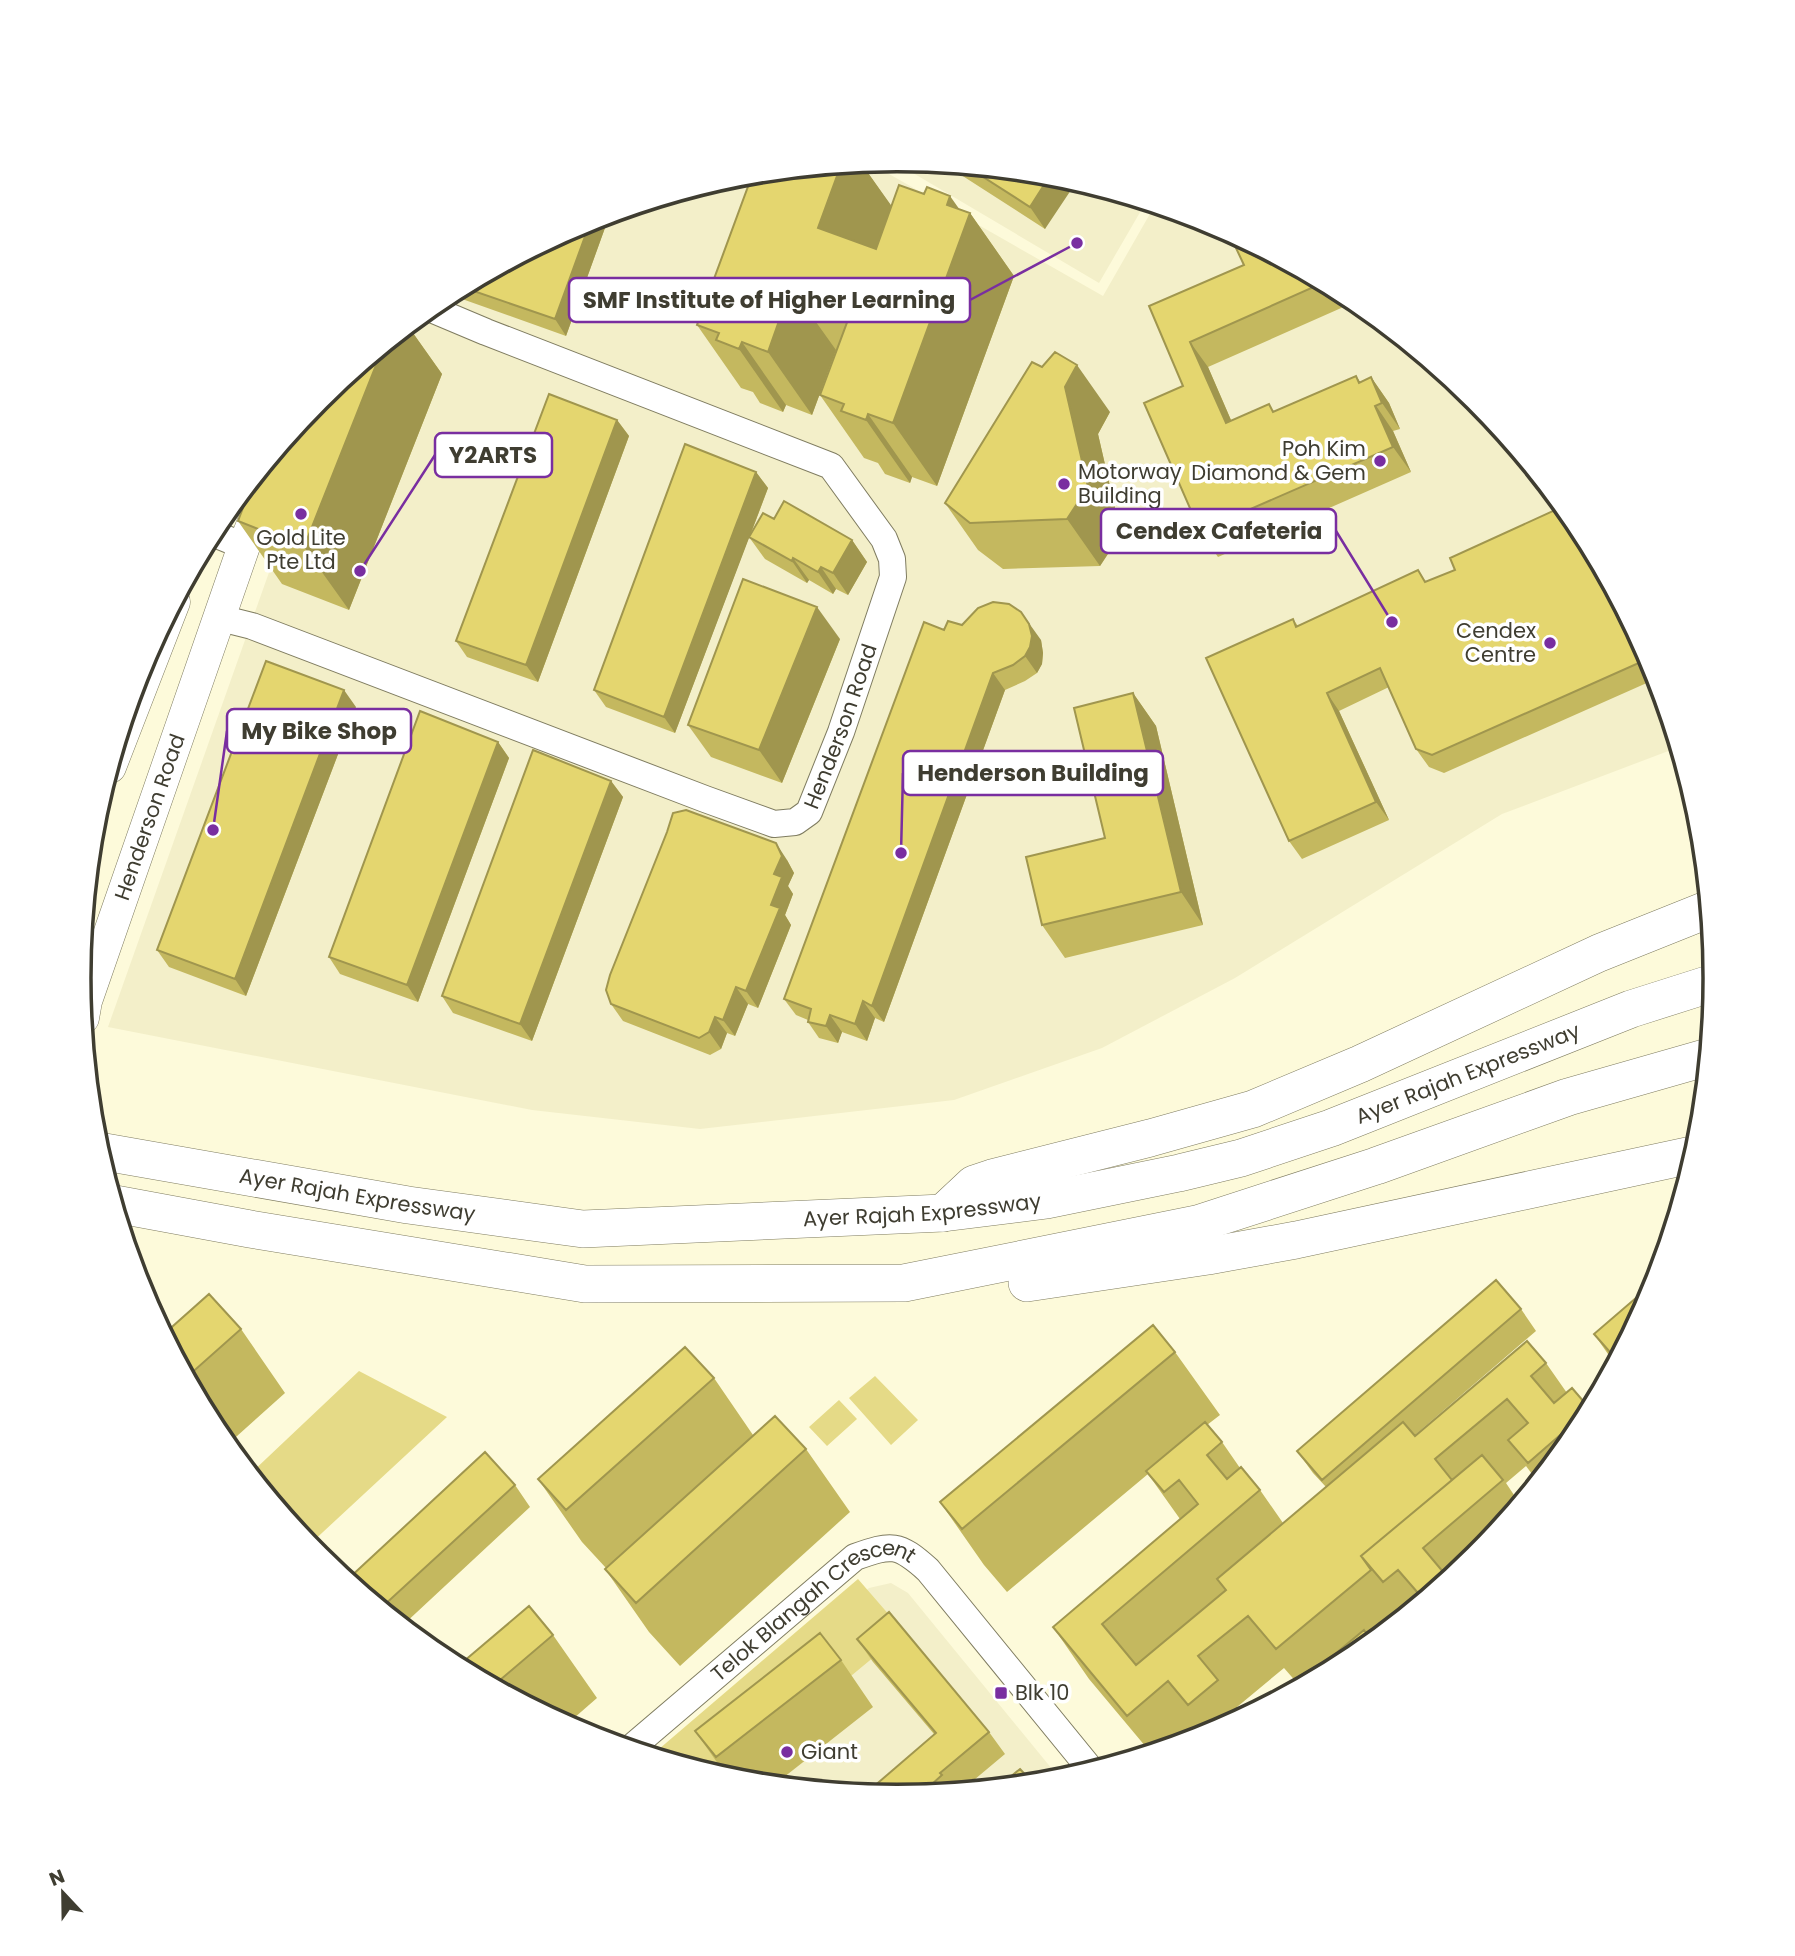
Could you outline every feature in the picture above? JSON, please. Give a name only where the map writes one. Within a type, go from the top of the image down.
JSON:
[{"type":"highway","points":[[943,1213],[974,1184],[1253,1109],[1360,1064],[1599,953],[1701,912]]},
{"type":"highway","name":"Ayer Rajah Expressway","points":[[110,1153],[408,1205],[583,1229],[943,1213],[1047,1200],[1241,1158],[1344,1123],[1630,1009],[1704,986]]},
{"type":"highway","points":[[904,1283],[1197,1224],[1376,1166],[1568,1097],[1699,1059]]},
{"type":"highway","points":[[124,1206],[585,1284],[904,1283],[929,1287],[996,1287],[1208,1256],[1296,1240],[1684,1157]]},
{"type":"main road","name":"Henderson Road","points":[[91,987],[244,546],[277,464]]},
{"type":"street","name":"Henderson Road","points":[[220,618],[252,626],[774,824],[795,822],[809,812],[841,732],[892,577],[892,559],[884,539],[854,497],[831,466],[441,313]]},
{"type":"street","points":[[222,537],[244,546]]},
{"type":"street","name":"Telok Blangah Crescent","points":[[638,1742],[855,1557],[894,1547],[913,1556],[928,1570],[1085,1762]]},
{"type":"shaded area","points":[[886,172],[1103,296],[1151,212],[1254,255],[1346,307],[1388,338],[1468,408],[1504,446],[1537,487],[1568,530],[1621,621],[1643,669],[1671,750],[1502,814],[1235,978],[1102,1048],[954,1100],[700,1129],[532,1110],[108,1027],[327,408],[407,338],[449,307],[494,280],[589,233],[638,214],[740,187],[792,178]]},
{"type":"shaded area","points":[[912,172],[1003,178],[1055,187],[1142,209],[1099,283]]},
{"type":"shaded area","points":[[359,1371],[447,1417],[317,1538],[257,1467]]},
{"type":"shaded area","points":[[875,1376],[918,1420],[891,1445],[849,1398]]},
{"type":"shaded area","points":[[839,1400],[857,1419],[827,1446],[809,1427]]},
{"type":"shaded area","points":[[858,1579],[904,1632],[739,1769],[660,1748]]},
{"type":"shaded area","points":[[891,1583],[908,1593],[1052,1769],[950,1783],[845,1783],[740,1769],[677,1753],[869,1588]]},
{"type":"building","points":[[838,174],[818,228],[876,249],[899,185],[924,194],[927,187],[950,196],[947,205],[970,213],[893,423],[868,414],[866,420],[841,411],[844,404],[820,395],[852,309],[791,287],[768,352],[742,342],[739,349],[716,340],[719,333],[697,325],[748,186]]},
{"type":"building","points":[[982,176],[1044,185],[1030,207]]},
{"type":"building","points":[[586,234],[555,319],[475,291],[541,255]]},
{"type":"building","points":[[1235,246],[1313,287],[1190,342],[1226,423],[1269,404],[1273,412],[1356,376],[1359,383],[1371,377],[1382,403],[1375,406],[1393,447],[1200,531],[1144,403],[1183,386],[1149,306],[1244,265]]},
{"type":"building","points":[[1055,352],[1077,365],[1065,387],[1088,487],[1067,519],[970,523],[945,503],[1032,362],[1042,367]]},
{"type":"building","points":[[377,363],[304,547],[238,521],[243,508],[291,446],[327,408]]},
{"type":"building","points":[[549,394],[617,420],[526,665],[456,641]]},
{"type":"building","points":[[685,444],[756,472],[664,717],[594,690]]},
{"type":"building","points":[[784,501],[852,540],[833,573],[821,567],[818,572],[793,558],[792,561],[749,537],[763,513],[774,519]]},
{"type":"building","points":[[1554,511],[1596,575],[1640,662],[1432,755],[1416,749],[1380,668],[1327,693],[1376,802],[1289,841],[1206,658],[1293,619],[1296,627],[1418,570],[1425,582],[1455,570],[1450,558]]},
{"type":"building","points":[[743,579],[817,607],[759,750],[688,725]]},
{"type":"building","points":[[993,602],[1009,604],[1021,612],[1029,624],[1032,636],[1030,647],[1025,656],[1013,665],[993,673],[872,1006],[863,1001],[855,1024],[830,1015],[826,1026],[808,1022],[811,1009],[784,999],[924,622],[944,630],[948,621],[962,625],[978,608]]},
{"type":"building","points":[[266,661],[344,690],[235,979],[157,950]]},
{"type":"building","points":[[1133,693],[1181,892],[1042,925],[1026,857],[1105,838],[1074,708]]},
{"type":"building","points":[[420,711],[498,742],[407,985],[329,957]]},
{"type":"building","points":[[533,750],[611,781],[520,1024],[442,996]]},
{"type":"building","points":[[686,810],[776,843],[782,856],[774,874],[782,877],[771,905],[780,908],[746,991],[736,987],[723,1020],[715,1017],[709,1032],[699,1038],[611,1004],[606,990],[673,813]]},
{"type":"building","points":[[1496,1280],[1521,1309],[1322,1480],[1297,1451]]},
{"type":"building","points":[[209,1294],[241,1329],[194,1371],[171,1328]]},
{"type":"building","points":[[1639,1295],[1611,1353],[1594,1334]]},
{"type":"building","points":[[1153,1325],[1175,1352],[962,1529],[940,1502]]},
{"type":"building","points":[[1527,1341],[1546,1363],[1531,1376],[1554,1403],[1572,1388],[1583,1401],[1564,1432],[1528,1463],[1508,1440],[1528,1423],[1507,1399],[1435,1459],[1452,1480],[1361,1556],[1371,1570],[1276,1649],[1248,1616],[1198,1656],[1218,1680],[1188,1705],[1168,1681],[1127,1716],[1053,1627],[1198,1504],[1179,1480],[1164,1492],[1146,1471],[1205,1422],[1222,1442],[1207,1455],[1227,1479],[1241,1467],[1260,1490],[1102,1624],[1136,1665],[1226,1590],[1217,1579],[1403,1422],[1415,1436]]},
{"type":"building","points":[[685,1347],[714,1378],[566,1510],[538,1479]]},
{"type":"building","points":[[775,1416],[806,1449],[636,1603],[605,1569]]},
{"type":"building","points":[[485,1452],[515,1485],[388,1602],[354,1573]]},
{"type":"building","points":[[1482,1455],[1503,1480],[1423,1548],[1443,1571],[1429,1584],[1414,1597],[1418,1593],[1398,1570],[1383,1582],[1361,1556]]},
{"type":"building","points":[[529,1606],[553,1635],[501,1680],[466,1659]]},
{"type":"building","points":[[889,1612],[989,1732],[940,1773],[942,1775],[933,1783],[877,1784],[936,1733],[857,1639]]},
{"type":"building","points":[[1364,1630],[1367,1634],[1346,1649],[1328,1660]]},
{"type":"building","points":[[820,1633],[841,1660],[716,1757],[695,1731]]},
{"type":"building","points":[[1020,1769],[1025,1774],[1011,1777]]},
{"type":"place","name":"SMF Institute of Higher Learning","points":[[1077,243]]},
{"type":"place","name":"Poh Kim Diamond & Gem","points":[[1380,461]]},
{"type":"place","name":"Motorway Building","points":[[1064,484]]},
{"type":"place","name":"Gold Lite Pte Ltd","points":[[301,514]]},
{"type":"place","name":"Y2ARTS","points":[[360,571]]},
{"type":"place","name":"Cendex Cafeteria","points":[[1392,622]]},
{"type":"place","name":"Cendex Centre","points":[[1550,643]]},
{"type":"place","name":"My Bike Shop","points":[[213,830]]},
{"type":"place","name":"Henderson Building","points":[[901,853]]},
{"type":"place","name":"Blk 10","points":[[1001,1693]]},
{"type":"place","name":"Giant","points":[[787,1752]]}]
